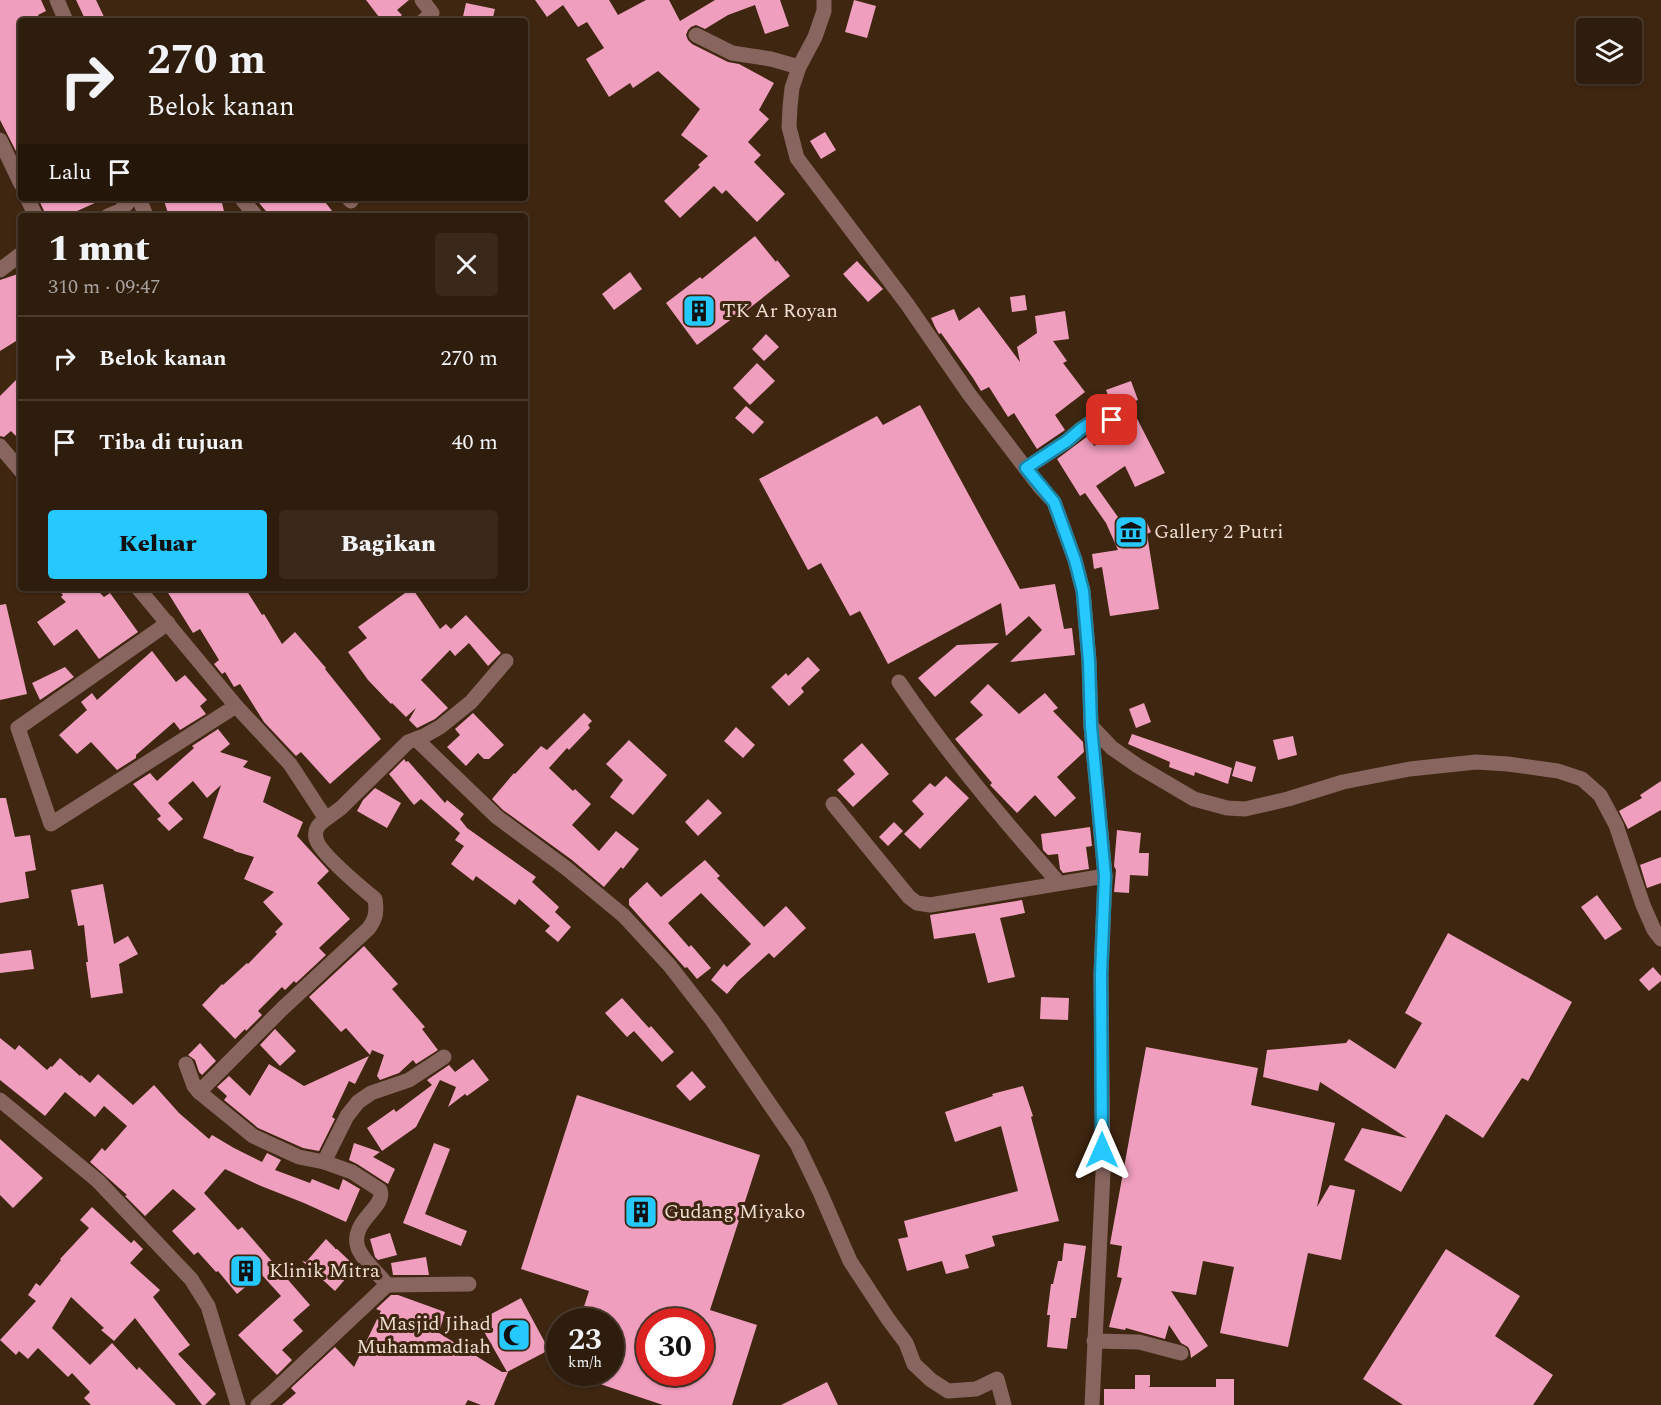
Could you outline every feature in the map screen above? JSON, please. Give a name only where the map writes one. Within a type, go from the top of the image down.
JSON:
[{"type":"street","points":[[57,0],[65,18]]},
{"type":"street","points":[[422,0],[432,13],[426,18]]},
{"type":"street","points":[[824,0],[824,11],[815,37],[799,67],[792,88],[789,127],[797,158],[907,304],[969,394],[1054,502],[1075,560],[1084,602],[1091,726],[1105,876],[1101,974],[1102,1172],[1092,1405]]},
{"type":"street","points":[[696,35],[732,53],[771,59],[799,67]]},
{"type":"street","points":[[0,140],[18,178]]},
{"type":"street","points":[[114,213],[129,201]]},
{"type":"street","points":[[244,201],[254,213]]},
{"type":"street","points":[[0,270],[18,257]]},
{"type":"street","points":[[1026,468],[1093,421],[1112,420]]},
{"type":"street","points":[[0,446],[18,467]]},
{"type":"street","points":[[141,591],[236,706],[290,764],[326,819]]},
{"type":"street","points":[[168,623],[18,728],[51,824],[236,706]]},
{"type":"street","points":[[199,1092],[374,922],[377,911],[375,899],[321,849],[315,838],[318,825],[341,808],[408,742],[440,727],[471,702],[506,661]]},
{"type":"street","points":[[899,682],[989,801],[1059,883]]},
{"type":"street","points":[[1091,726],[1112,748],[1138,766],[1194,799],[1227,808],[1245,809],[1343,782],[1410,769],[1476,762],[1549,769],[1582,779],[1600,795],[1616,825],[1643,905],[1654,930],[1661,939]]},
{"type":"street","points":[[416,740],[497,817],[566,868],[624,916],[670,966],[724,1037],[797,1144],[850,1261],[906,1343],[914,1364],[931,1380],[948,1390],[976,1389],[997,1379],[1002,1398]]},
{"type":"street","points":[[833,804],[916,903],[930,905],[1105,876]]},
{"type":"street","points":[[324,1162],[346,1116],[358,1102],[371,1093],[409,1080],[444,1057]]},
{"type":"street","points":[[186,1064],[194,1086],[199,1092],[253,1136],[300,1157],[324,1162],[352,1172],[382,1192],[379,1203],[368,1214],[357,1236],[362,1256],[387,1285]]},
{"type":"street","points":[[0,1100],[98,1182],[191,1279],[208,1306],[238,1405]]},
{"type":"street","points":[[258,1405],[387,1285],[469,1284]]},
{"type":"street","points":[[1094,1341],[1139,1342],[1181,1353]]},
{"type":"building","points":[[0,0],[41,0],[46,11],[38,15],[40,18],[18,18],[18,155],[0,120]]},
{"type":"building","points":[[76,0],[96,0],[105,18],[85,18]]},
{"type":"building","points":[[366,0],[409,0],[397,10],[402,15],[398,18],[380,18]]},
{"type":"building","points":[[535,0],[609,0],[618,15],[646,0],[669,0],[680,21],[715,0],[780,0],[789,26],[765,34],[755,5],[728,15],[705,29],[696,25],[691,27],[686,35],[692,44],[728,62],[739,64],[774,83],[759,110],[769,119],[748,142],[761,155],[754,162],[785,194],[757,222],[726,190],[722,194],[714,186],[680,218],[664,201],[700,167],[698,165],[708,156],[681,135],[700,109],[658,71],[633,88],[630,83],[609,97],[586,59],[604,48],[587,22],[578,27],[563,5],[547,17]]},
{"type":"building","points":[[854,0],[876,6],[867,38],[845,32]]},
{"type":"building","points":[[466,3],[495,9],[493,18],[463,18]]},
{"type":"building","points":[[825,132],[836,150],[821,159],[810,141]]},
{"type":"building","points":[[39,201],[99,201],[73,213],[51,213],[50,211],[45,213]]},
{"type":"building","points":[[164,201],[222,201],[224,213],[168,213]]},
{"type":"building","points":[[258,201],[324,201],[334,213],[268,213]]},
{"type":"building","points":[[755,236],[790,276],[746,311],[745,309],[697,345],[666,303],[700,277],[702,279]]},
{"type":"building","points":[[857,261],[883,289],[868,302],[843,274]]},
{"type":"building","points":[[630,272],[642,289],[614,310],[602,294]]},
{"type":"building","points":[[18,274],[18,340],[0,351],[0,280]]},
{"type":"building","points":[[1025,295],[1027,310],[1012,312],[1010,297]]},
{"type":"building","points":[[979,307],[1020,362],[1017,347],[1037,333],[1035,316],[1065,311],[1069,339],[1053,341],[1067,361],[1063,363],[1085,392],[1055,415],[1065,430],[1037,449],[1014,413],[1008,417],[989,387],[981,391],[941,333],[939,334],[931,318],[954,309],[959,321]]},
{"type":"building","points":[[766,334],[779,347],[764,361],[752,349]]},
{"type":"building","points":[[757,363],[775,381],[750,405],[733,388]]},
{"type":"building","points":[[18,378],[18,438],[11,431],[4,437],[0,436],[0,396]]},
{"type":"building","points":[[1131,381],[1138,400],[1129,403],[1165,473],[1135,487],[1125,466],[1096,486],[1125,527],[1145,518],[1151,532],[1147,534],[1159,609],[1110,616],[1102,567],[1094,569],[1092,554],[1118,550],[1106,523],[1085,493],[1080,496],[1057,459],[1088,436],[1094,446],[1122,432],[1119,425],[1121,420],[1114,411],[1106,390]]},
{"type":"building","points":[[920,405],[1020,589],[1055,584],[1064,629],[1072,628],[1075,655],[1010,662],[1042,630],[1029,616],[1006,636],[1001,603],[888,664],[860,611],[850,616],[821,563],[808,570],[759,479],[877,416],[883,425]]},
{"type":"building","points":[[746,406],[764,422],[753,434],[735,418]]},
{"type":"building","points":[[60,591],[98,591],[104,597],[110,593],[138,632],[99,659],[77,629],[54,646],[37,622],[66,602],[61,597],[63,595]]},
{"type":"building","points":[[167,591],[247,591],[282,644],[295,632],[381,739],[330,784],[301,752],[296,756],[264,722],[240,684],[234,687],[225,672],[222,674],[214,664],[219,660],[200,629],[193,633]]},
{"type":"building","points":[[408,591],[414,591],[440,629],[446,624],[451,629],[466,615],[501,653],[488,666],[469,643],[455,656],[450,650],[421,680],[448,708],[435,719],[417,728],[409,720],[416,708],[406,717],[368,680],[348,652],[367,638],[358,627]]},
{"type":"building","points":[[6,604],[27,694],[0,700],[0,605]]},
{"type":"building","points":[[999,643],[935,697],[918,678],[957,645]]},
{"type":"building","points":[[152,651],[176,682],[185,675],[207,700],[200,706],[206,714],[180,730],[174,722],[136,755],[136,758],[117,770],[91,742],[77,754],[59,735],[87,710],[81,702],[92,693],[97,700]]},
{"type":"building","points":[[808,657],[820,670],[801,688],[804,692],[789,706],[771,687],[786,673],[788,676]]},
{"type":"building","points":[[65,667],[74,677],[40,700],[32,683]]},
{"type":"building","points":[[988,684],[1019,714],[1045,693],[1058,708],[1053,711],[1083,742],[1084,752],[1057,777],[1076,798],[1055,817],[1035,795],[1017,813],[990,785],[992,783],[955,739],[983,715],[970,702]]},
{"type":"building","points":[[1144,703],[1151,722],[1136,728],[1129,709]]},
{"type":"building","points":[[473,713],[504,745],[489,759],[484,759],[478,753],[466,766],[447,747],[460,735],[455,729]]},
{"type":"building","points":[[584,713],[592,721],[588,725],[590,728],[549,768],[573,791],[575,789],[591,804],[572,825],[599,851],[616,831],[639,849],[604,887],[572,860],[503,810],[492,799],[541,746],[547,750]]},
{"type":"building","points":[[736,727],[755,745],[743,758],[724,741]]},
{"type":"building","points":[[218,729],[230,744],[220,752],[248,761],[243,767],[271,777],[263,802],[303,822],[297,836],[329,871],[317,883],[350,919],[319,948],[326,955],[296,983],[294,981],[285,990],[282,987],[258,1011],[262,1015],[235,1039],[202,1005],[222,984],[248,964],[277,934],[275,932],[283,924],[263,902],[274,892],[244,879],[254,857],[203,838],[221,785],[207,798],[193,781],[168,803],[183,819],[169,831],[157,819],[161,816],[133,784],[150,773],[157,781],[194,748],[192,746]]},
{"type":"building","points":[[1132,734],[1232,768],[1228,784],[1195,772],[1194,776],[1169,767],[1170,762],[1128,744]]},
{"type":"building","points":[[1293,736],[1297,755],[1278,760],[1273,740]]},
{"type":"building","points":[[629,740],[667,775],[633,815],[610,797],[623,780],[606,764]]},
{"type":"building","points":[[862,743],[889,774],[853,807],[837,790],[855,774],[843,760]]},
{"type":"building","points":[[404,759],[445,803],[447,800],[464,814],[460,819],[467,828],[536,877],[532,882],[559,907],[555,912],[571,927],[558,942],[545,931],[550,926],[519,899],[515,905],[476,876],[473,881],[451,864],[464,846],[455,840],[460,833],[421,799],[414,805],[389,774]]},
{"type":"building","points":[[1236,761],[1256,767],[1252,782],[1232,776]]},
{"type":"building","points":[[946,776],[969,798],[920,849],[904,834],[924,814],[912,801],[930,783],[935,787]]},
{"type":"building","points":[[1661,781],[1661,810],[1628,829],[1619,811],[1642,798],[1640,795]]},
{"type":"building","points":[[375,788],[401,803],[387,828],[357,811],[363,800]]},
{"type":"building","points":[[0,798],[6,798],[15,837],[30,835],[36,870],[25,872],[29,898],[0,903]]},
{"type":"building","points":[[708,799],[722,813],[698,836],[685,822]]},
{"type":"building","points":[[894,822],[903,831],[888,846],[879,837]]},
{"type":"building","points":[[1090,827],[1092,846],[1086,847],[1089,869],[1063,873],[1060,869],[1058,854],[1048,855],[1043,850],[1041,834]]},
{"type":"building","points":[[1117,830],[1141,833],[1139,853],[1149,853],[1148,876],[1130,875],[1129,893],[1114,892]]},
{"type":"building","points":[[1661,857],[1661,883],[1647,888],[1640,865]]},
{"type":"building","points":[[705,860],[720,876],[717,878],[764,927],[786,906],[806,928],[774,958],[769,953],[727,994],[711,980],[724,964],[727,967],[751,944],[701,893],[668,923],[711,968],[697,979],[629,905],[629,899],[647,882],[661,897]]},
{"type":"building","points":[[103,884],[114,944],[128,936],[138,954],[119,964],[123,993],[91,998],[84,925],[78,926],[71,890]]},
{"type":"building","points":[[1597,895],[1622,929],[1605,940],[1581,907]]},
{"type":"building","points":[[1022,900],[1025,913],[1000,918],[1015,977],[988,983],[975,933],[934,939],[930,915]]},
{"type":"building","points":[[1448,933],[1572,1002],[1528,1081],[1522,1078],[1483,1138],[1446,1114],[1401,1192],[1344,1160],[1362,1128],[1407,1138],[1320,1082],[1318,1091],[1263,1077],[1267,1050],[1346,1043],[1349,1039],[1395,1069],[1422,1023],[1405,1013]]},
{"type":"building","points":[[364,946],[398,984],[392,989],[425,1027],[422,1029],[438,1050],[416,1064],[413,1060],[399,1073],[380,1080],[377,1076],[384,1055],[372,1050],[370,1055],[346,1028],[341,1032],[309,997]]},
{"type":"building","points":[[31,950],[34,969],[0,973],[0,954]]},
{"type":"building","points":[[1653,967],[1661,976],[1661,981],[1649,991],[1639,980]]},
{"type":"building","points":[[1041,997],[1069,998],[1068,1020],[1040,1019]]},
{"type":"building","points":[[622,998],[674,1052],[662,1062],[634,1031],[627,1037],[605,1013]]},
{"type":"building","points":[[275,1029],[296,1051],[280,1066],[260,1045]]},
{"type":"building","points":[[0,1038],[15,1050],[19,1045],[47,1070],[60,1058],[90,1083],[98,1074],[133,1105],[154,1085],[179,1113],[209,1139],[212,1135],[262,1162],[267,1153],[281,1160],[275,1170],[310,1183],[312,1179],[339,1190],[343,1179],[360,1189],[346,1222],[225,1169],[204,1193],[238,1230],[242,1227],[310,1305],[293,1320],[303,1331],[282,1350],[292,1360],[277,1375],[238,1335],[281,1296],[261,1274],[237,1294],[198,1252],[194,1255],[172,1231],[196,1209],[173,1189],[145,1216],[125,1196],[127,1195],[90,1162],[102,1148],[105,1151],[127,1126],[104,1106],[95,1117],[65,1092],[45,1116],[0,1080]]},
{"type":"building","points":[[200,1043],[216,1061],[202,1075],[195,1060],[188,1055]]},
{"type":"building","points":[[1146,1047],[1258,1068],[1251,1105],[1335,1123],[1317,1207],[1330,1185],[1355,1190],[1341,1260],[1308,1253],[1288,1347],[1220,1333],[1234,1267],[1203,1261],[1196,1295],[1171,1291],[1208,1346],[1191,1358],[1188,1347],[1181,1343],[1169,1325],[1165,1339],[1126,1328],[1125,1330],[1109,1327],[1122,1278],[1117,1277],[1122,1246],[1110,1244]]},
{"type":"building","points":[[369,1056],[355,1084],[349,1081],[332,1117],[335,1119],[319,1151],[303,1148],[258,1128],[224,1100],[227,1096],[217,1087],[229,1076],[250,1096],[269,1064],[304,1086]]},
{"type":"building","points":[[473,1059],[489,1080],[448,1107],[456,1087],[440,1080],[416,1127],[382,1151],[367,1128],[394,1109],[396,1112],[432,1085],[427,1080],[449,1065],[455,1072]]},
{"type":"building","points":[[692,1071],[706,1087],[690,1101],[676,1086]]},
{"type":"building","points":[[1023,1086],[1033,1116],[1031,1117],[1059,1221],[992,1236],[995,1246],[965,1255],[969,1268],[946,1274],[942,1261],[907,1271],[898,1239],[908,1237],[904,1221],[1018,1191],[1001,1126],[955,1142],[945,1112],[993,1096],[992,1094]]},
{"type":"building","name":"Gudang Miyako","points":[[577,1095],[760,1155],[711,1308],[636,1308],[636,1386],[714,1386],[714,1311],[757,1325],[732,1405],[663,1405],[606,1386],[624,1386],[624,1308],[584,1308],[589,1291],[521,1269]]},
{"type":"building","points":[[0,1139],[43,1178],[13,1208],[0,1195]]},
{"type":"building","points":[[354,1143],[380,1152],[373,1157],[395,1169],[388,1184],[349,1160]]},
{"type":"building","points":[[434,1143],[450,1149],[425,1214],[467,1231],[461,1246],[403,1223]]},
{"type":"building","points":[[92,1207],[131,1243],[134,1240],[143,1249],[130,1263],[160,1290],[153,1297],[190,1345],[178,1354],[216,1394],[205,1405],[202,1405],[135,1318],[114,1341],[101,1330],[104,1328],[71,1297],[52,1328],[90,1365],[112,1343],[137,1370],[139,1367],[176,1405],[91,1405],[84,1398],[90,1392],[72,1373],[68,1377],[38,1348],[28,1359],[19,1351],[16,1355],[0,1340],[36,1301],[28,1295],[36,1283],[40,1286],[60,1259],[89,1228],[80,1220]]},
{"type":"building","points":[[390,1233],[397,1255],[378,1260],[370,1239]]},
{"type":"building","points":[[326,1239],[356,1267],[335,1273],[347,1277],[335,1291],[302,1261],[306,1262]]},
{"type":"building","points":[[1064,1243],[1086,1246],[1076,1318],[1071,1318],[1067,1349],[1047,1347],[1050,1315],[1047,1315],[1051,1284],[1053,1284],[1058,1261],[1062,1261]]},
{"type":"building","points":[[1446,1249],[1520,1296],[1495,1336],[1553,1375],[1533,1405],[1403,1405],[1363,1379]]},
{"type":"building","points":[[426,1257],[429,1275],[393,1275],[391,1263]]},
{"type":"building","points":[[391,1295],[398,1295],[445,1312],[439,1333],[502,1372],[508,1372],[494,1405],[481,1405],[468,1400],[465,1405],[282,1405],[296,1393],[291,1388],[335,1347],[354,1367],[381,1311],[376,1309]]},
{"type":"building","name":"Masjid Jihad Muhammadiah","points":[[521,1298],[546,1344],[546,1352],[507,1372],[478,1321]]},
{"type":"building","points":[[1135,1375],[1150,1375],[1150,1386],[1148,1387],[1216,1387],[1216,1379],[1234,1379],[1234,1405],[1104,1405],[1104,1389],[1135,1389]]},
{"type":"building","points":[[827,1382],[838,1405],[781,1405]]},
{"type":"place","name":"TK Ar Royan","points":[[699,311]]},
{"type":"place","name":"Gallery 2 Putri","points":[[1131,532]]},
{"type":"place","name":"Gudang Miyako","points":[[641,1212]]},
{"type":"place","name":"Klinik Mitra","points":[[246,1271]]},
{"type":"place","name":"Masjid Jihad Muhammadiah","points":[[514,1335]]},
{"type":"route","points":[[1102,1150],[1101,974],[1105,876],[1091,726],[1089,661],[1083,591],[1065,529],[1054,502],[1026,468],[1093,421],[1112,420]]}]
